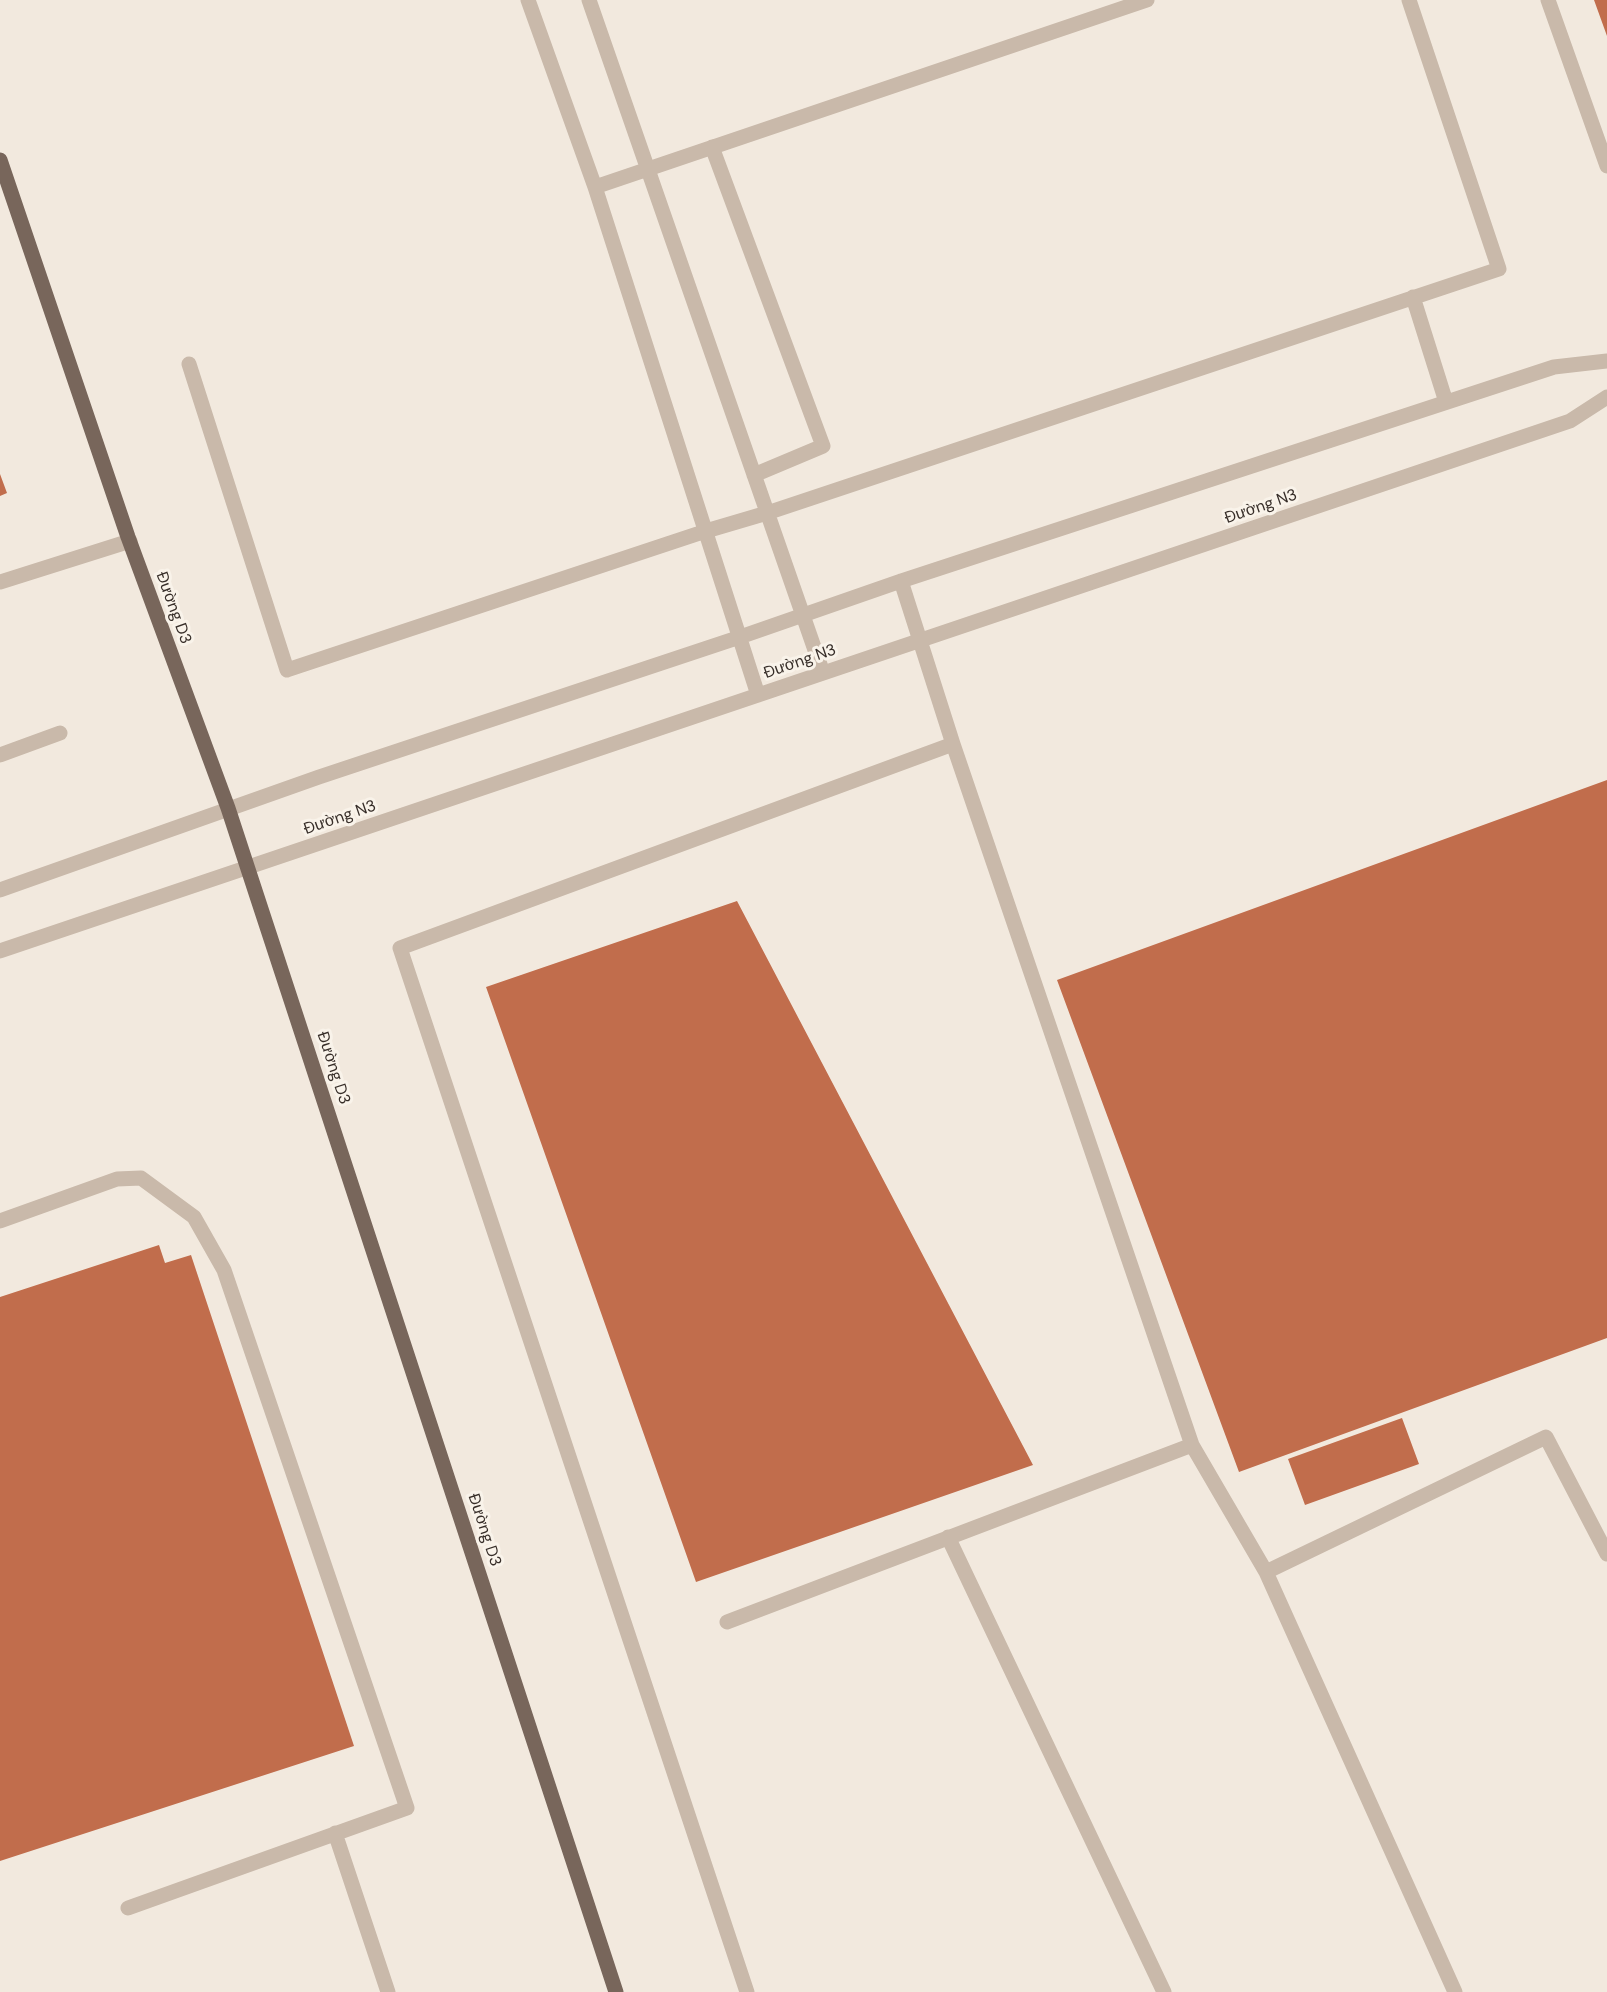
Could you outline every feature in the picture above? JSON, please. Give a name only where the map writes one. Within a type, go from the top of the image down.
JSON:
[{"type":"main road","name":"Đường D3","points":[[0,160],[130,542],[228,808],[282,968],[616,1992]]},
{"type":"street","points":[[528,0],[595,187],[758,695]]},
{"type":"street","points":[[589,0],[823,673]]},
{"type":"street","points":[[595,187],[1147,0]]},
{"type":"street","points":[[189,364],[286,670],[706,531],[767,513],[1499,269],[1409,0]]},
{"type":"street","points":[[1548,0],[1607,166]]},
{"type":"street","points":[[712,147],[823,446],[754,475]]},
{"type":"street","points":[[1413,297],[1446,402]]},
{"type":"street","points":[[0,890],[228,808],[901,581],[1554,367],[1607,361]]},
{"type":"street","name":"Đường N3","points":[[0,951],[1570,421],[1607,397]]},
{"type":"street","points":[[0,582],[130,542]]},
{"type":"street","points":[[901,581],[953,744],[1192,1444],[1266,1572],[1455,1992]]},
{"type":"street","points":[[0,755],[60,733]]},
{"type":"street","points":[[747,1992],[400,948],[953,744]]},
{"type":"street","points":[[0,1221],[117,1179],[141,1178],[194,1217],[224,1270],[407,1808],[128,1908]]},
{"type":"street","points":[[1266,1572],[1546,1437],[1607,1554]]},
{"type":"street","points":[[727,1622],[1192,1444]]},
{"type":"street","points":[[948,1538],[1164,1992]]},
{"type":"street","points":[[335,1833],[388,1992]]},
{"type":"building","points":[[1594,0],[1607,0],[1607,36]]},
{"type":"building","points":[[0,474],[7,493],[0,496]]},
{"type":"building","points":[[1607,780],[1607,1338],[1239,1472],[1057,980]]},
{"type":"building","points":[[737,901],[1033,1465],[696,1582],[486,987]]},
{"type":"building","points":[[159,1245],[165,1263],[191,1255],[354,1746],[0,1861],[0,1297]]},
{"type":"building","points":[[1402,1418],[1419,1464],[1305,1505],[1288,1459]]}]
